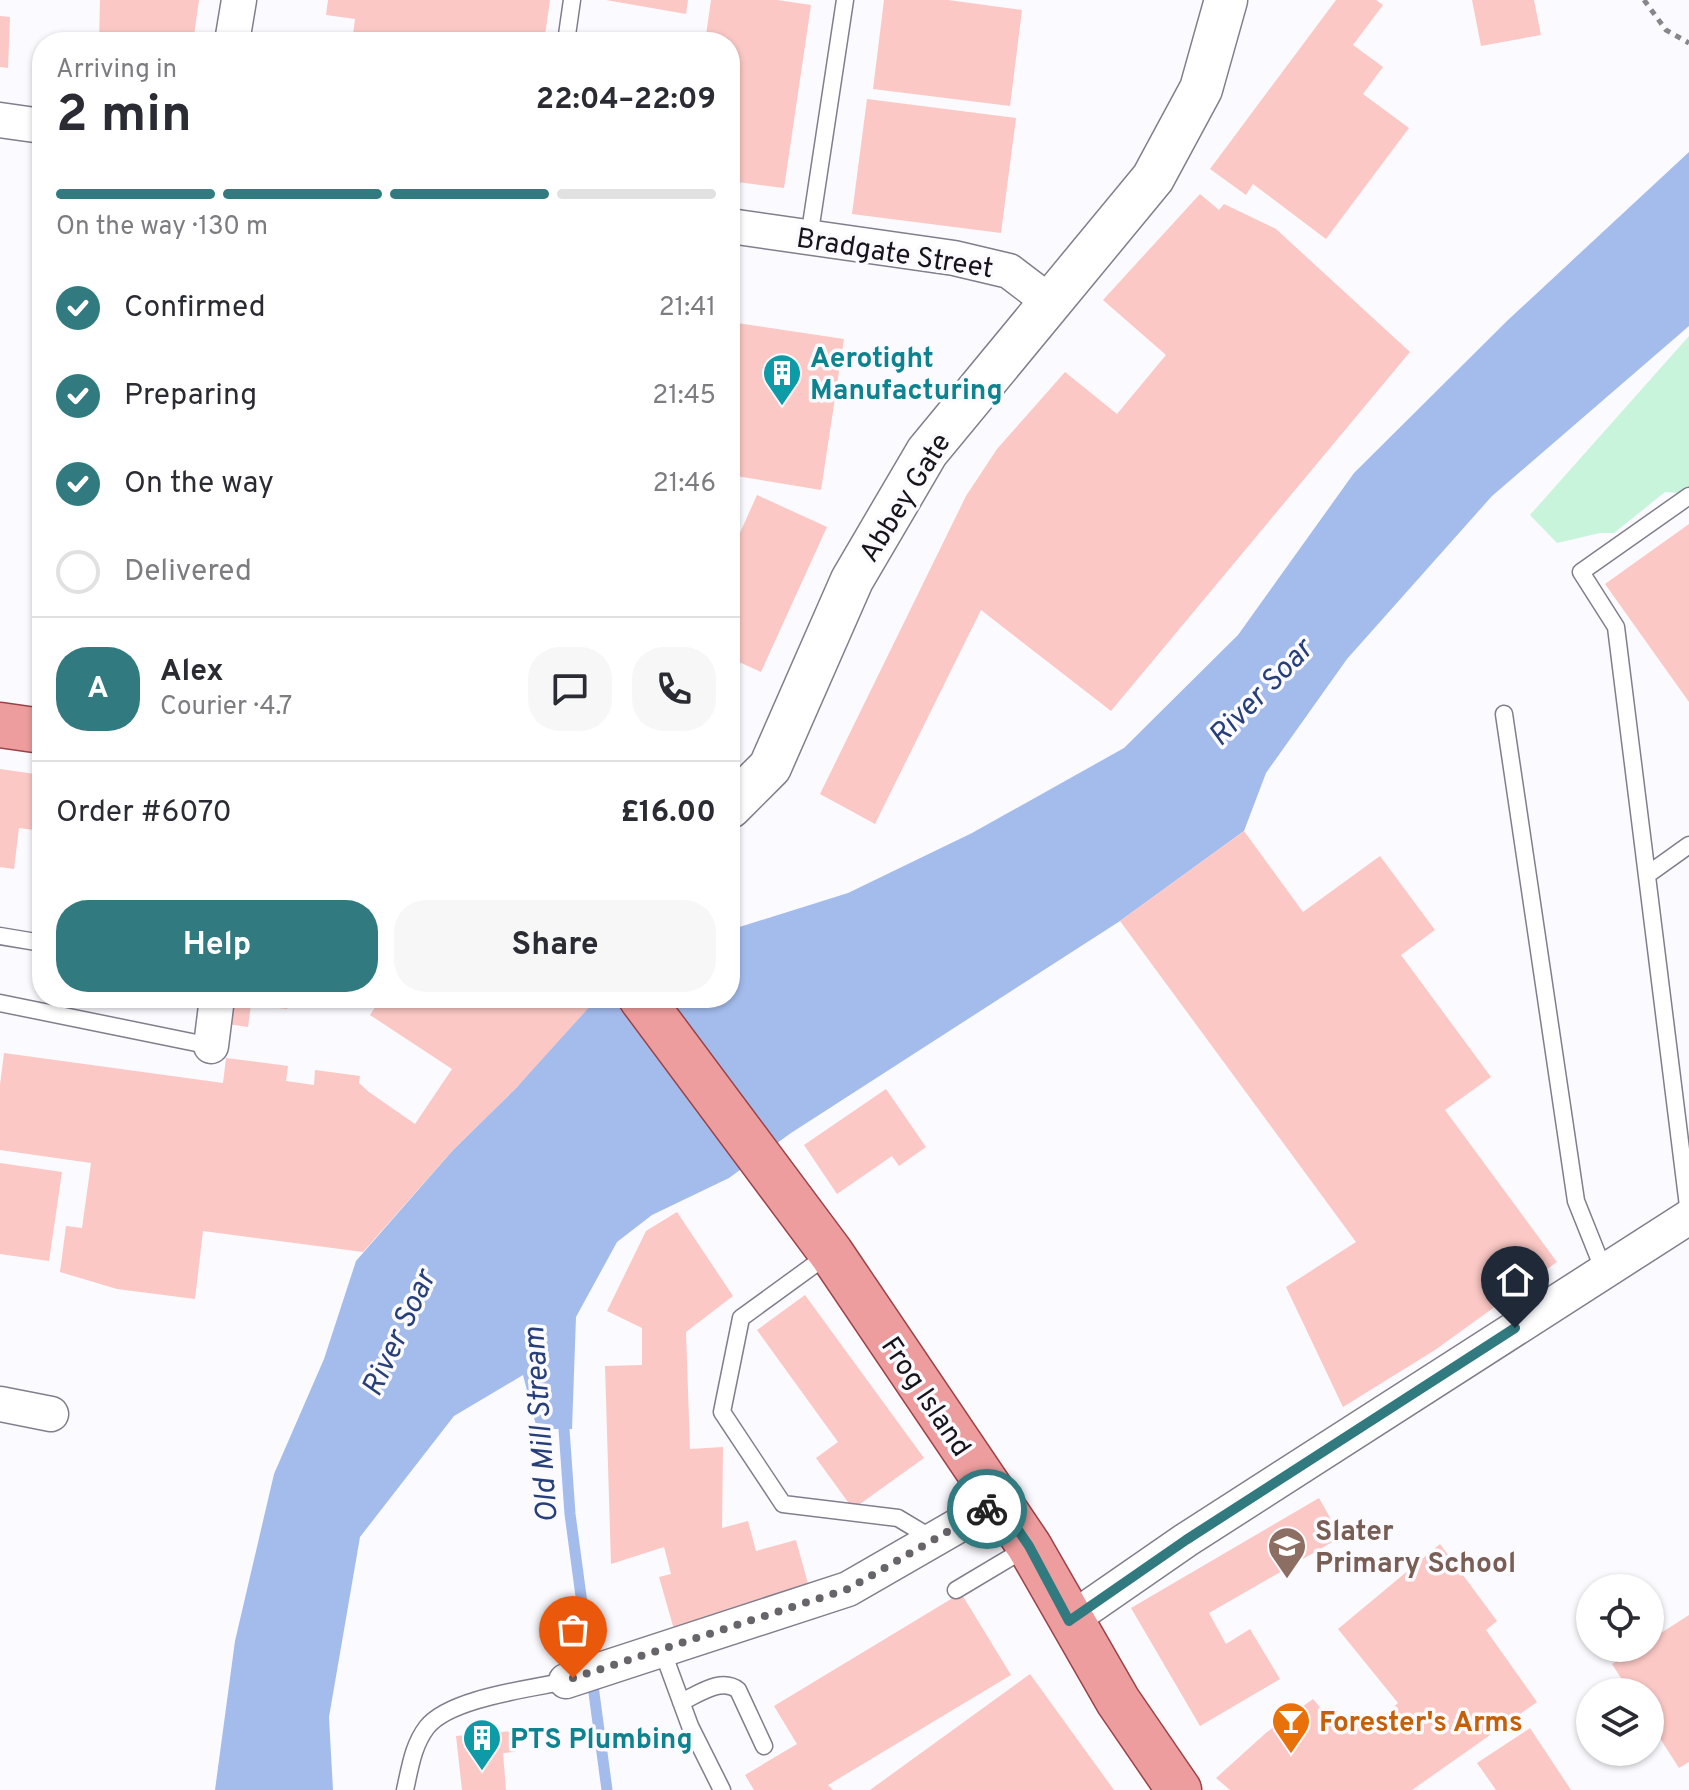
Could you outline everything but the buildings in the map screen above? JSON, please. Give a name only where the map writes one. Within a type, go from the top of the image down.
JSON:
[{"type":"main road","points":[[0,725],[32,730]]},
{"type":"main road","name":"Frog Island","points":[[648,1008],[767,1172],[831,1253],[1029,1546],[1069,1621],[1118,1701],[1179,1790]]},
{"type":"street","points":[[234,32],[239,0]]},
{"type":"street","name":"Abbey Gate","points":[[740,797],[770,767],[852,580],[927,452],[1153,178],[1201,89],[1226,0]]},
{"type":"street","points":[[0,120],[32,125]]},
{"type":"street","name":"Bradgate Street","points":[[740,228],[954,258],[1009,271],[1051,303]]},
{"type":"street","points":[[211,1046],[216,1008]]},
{"type":"street","points":[[1069,1621],[1186,1540],[1689,1215]]},
{"type":"street","points":[[0,1404],[51,1414]]},
{"type":"street","points":[[579,1675],[848,1589],[999,1502]]},
{"type":"lane","points":[[567,32],[572,0]]},
{"type":"lane","points":[[809,238],[845,0]]},
{"type":"lane","points":[[1689,496],[1581,572],[1616,627],[1689,1215]]},
{"type":"lane","points":[[1504,714],[1576,1201],[1604,1271]]},
{"type":"lane","points":[[1647,875],[1689,845]]},
{"type":"lane","points":[[0,936],[32,941]]},
{"type":"lane","points":[[0,1003],[211,1046]]},
{"type":"lane","points":[[831,1253],[741,1318],[722,1412],[783,1504],[898,1518],[933,1539]]},
{"type":"lane","points":[[956,1590],[1029,1546]]},
{"type":"lane","points":[[661,1647],[708,1769],[722,1790]]},
{"type":"lane","points":[[405,1790],[414,1749],[428,1725],[449,1709],[579,1675]]},
{"type":"lane","points":[[681,1702],[722,1684],[731,1685],[738,1690],[764,1746]]},
{"type":"path","points":[[1644,0],[1666,30],[1689,43]]},
{"type":"green space","points":[[1689,336],[1689,487],[1678,493],[1665,492],[1614,533],[1600,533],[1557,543],[1530,515]]},
{"type":"water","name":"River Soar","points":[[1689,152],[1689,326],[1492,496],[1347,659],[1266,773],[1244,831],[1120,921],[791,1133],[729,1178],[652,1215],[617,1242],[576,1317],[572,1429],[537,1429],[523,1375],[454,1416],[360,1537],[329,1717],[333,1790],[215,1790],[235,1641],[274,1474],[324,1359],[356,1261],[453,1150],[517,1087],[585,1008],[740,1008],[740,927],[848,893],[972,833],[1124,748],[1238,635],[1354,473],[1508,320]]},
{"type":"waterway","name":"Old Mill Stream","points":[[563,1415],[570,1514],[607,1790]]},
{"type":"way so far","points":[[573,1678],[848,1589],[987,1509]]},
{"type":"place","name":"Aerotight Manufacturing","points":[[782,407]]},
{"type":"place","name":"Slater Primary School","points":[[1287,1580]]},
{"type":"place","name":"Forester's Arms","points":[[1291,1755]]},
{"type":"place","name":"PTS Plumbing","points":[[482,1772]]},
{"type":"route","points":[[987,1509],[999,1502],[1029,1546],[1069,1621],[1186,1540],[1515,1328]]}]
